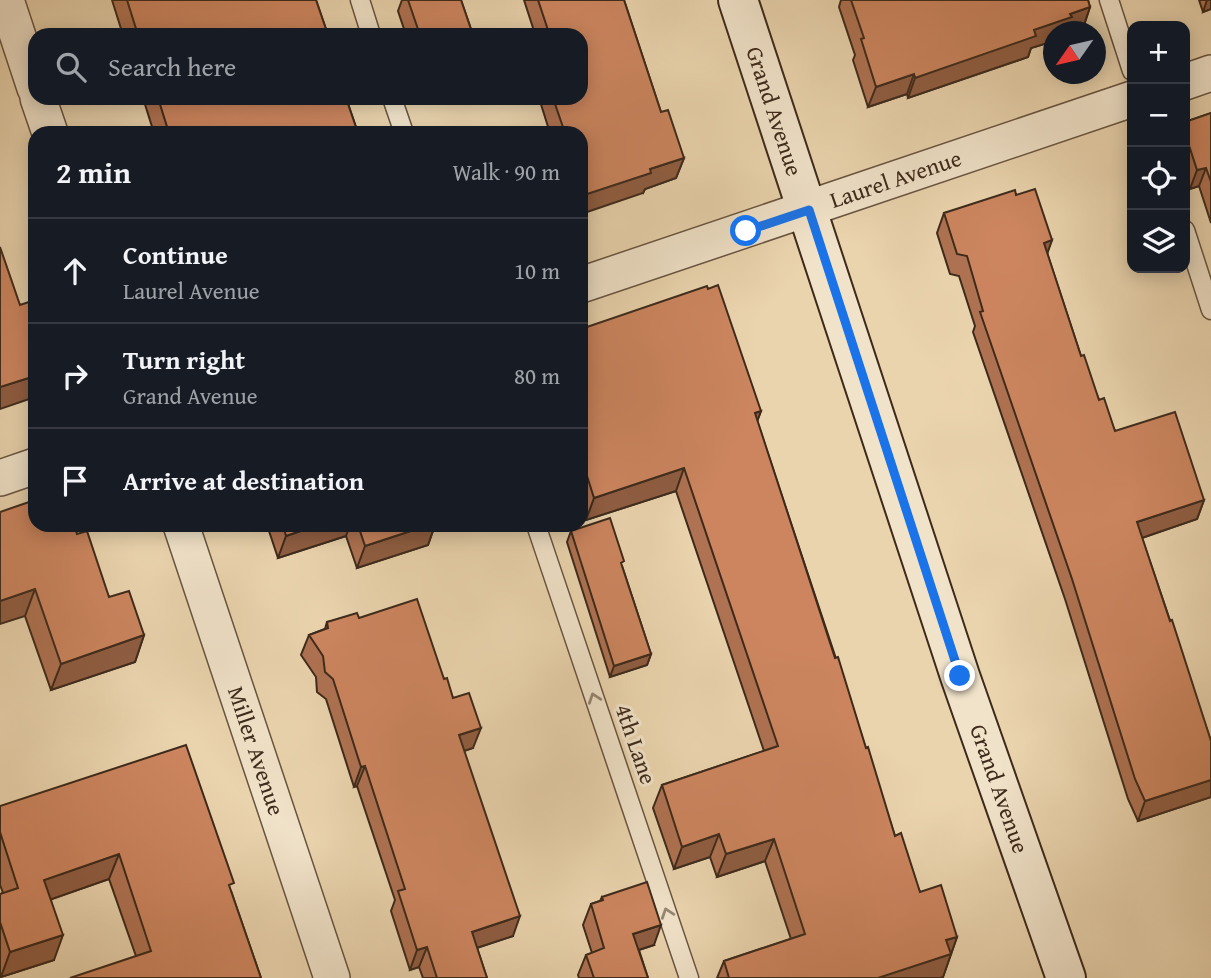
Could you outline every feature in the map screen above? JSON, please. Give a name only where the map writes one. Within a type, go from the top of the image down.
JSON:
[{"type":"main road","name":"Grand Avenue","points":[[738,0],[960,676],[1066,978]]},
{"type":"street","points":[[6,0],[28,67]]},
{"type":"street","points":[[1190,80],[1211,73]]},
{"type":"street","name":"Laurel Avenue","points":[[588,283],[1127,101]]},
{"type":"street","points":[[40,105],[48,126]]},
{"type":"street","points":[[0,478],[28,468]]},
{"type":"street","name":"Miller Avenue","points":[[183,532],[332,978]]},
{"type":"lane","points":[[360,0],[369,28]]},
{"type":"lane","points":[[1109,0],[1127,56]]},
{"type":"lane","points":[[394,105],[402,126]]},
{"type":"lane","points":[[1190,245],[1211,310]]},
{"type":"lane","name":"4th Lane","points":[[538,532],[689,978]]},
{"type":"building","points":[[127,0],[316,0],[326,28],[136,28]]},
{"type":"building","points":[[408,0],[461,0],[471,28],[418,28]]},
{"type":"building","points":[[538,0],[624,0],[661,112],[668,110],[684,158],[650,169],[651,173],[588,194],[588,126],[563,126],[555,105],[588,105],[588,28],[547,28]]},
{"type":"building","points":[[851,0],[1088,0],[1090,7],[1070,14],[1072,17],[1060,21],[1043,21],[1043,27],[1034,30],[1036,36],[915,78],[914,74],[876,87],[861,39],[864,38]]},
{"type":"building","points":[[160,105],[348,105],[356,126],[167,126]]},
{"type":"building","points":[[1211,113],[1211,182],[1206,168],[1197,170],[1190,148],[1190,120]]},
{"type":"building","points":[[1035,189],[1052,240],[1044,243],[1081,356],[1084,355],[1099,400],[1104,398],[1115,431],[1175,412],[1204,500],[1137,522],[1211,741],[1211,780],[1145,801],[1135,779],[1072,579],[980,312],[983,311],[967,256],[957,254],[944,213],[1015,190],[1016,195]]},
{"type":"building","points":[[0,247],[20,305],[28,302],[28,378],[0,387]]},
{"type":"building","points":[[718,285],[761,411],[755,413],[835,658],[838,657],[866,748],[868,747],[895,836],[901,833],[920,892],[941,885],[957,937],[946,940],[951,954],[878,978],[729,978],[724,961],[805,934],[774,839],[726,854],[719,834],[682,847],[662,785],[778,746],[684,468],[594,498],[588,479],[588,327],[707,286],[708,289]]},
{"type":"building","points":[[28,502],[28,532],[87,532],[109,597],[129,591],[144,635],[61,664],[35,589],[0,601],[0,512]]},
{"type":"building","points":[[610,518],[624,561],[621,563],[651,654],[614,666],[571,532],[588,532],[588,525]]},
{"type":"building","points":[[360,532],[408,532],[365,546]]},
{"type":"building","points":[[417,599],[453,698],[469,693],[481,728],[459,735],[520,916],[472,932],[487,978],[437,978],[427,947],[417,950],[398,891],[405,889],[365,766],[361,767],[333,679],[325,672],[323,656],[309,635],[328,628],[327,622],[357,613],[359,618]]},
{"type":"building","points":[[186,745],[234,883],[229,885],[261,978],[70,978],[151,951],[119,854],[44,880],[63,935],[10,952],[0,922],[0,894],[18,888],[0,832],[0,806]]},
{"type":"building","points":[[647,882],[661,925],[633,934],[648,978],[594,978],[586,955],[604,948],[591,904],[603,900],[602,897]]},
{"type":"route","points":[[746,231],[809,210],[960,676]]}]
